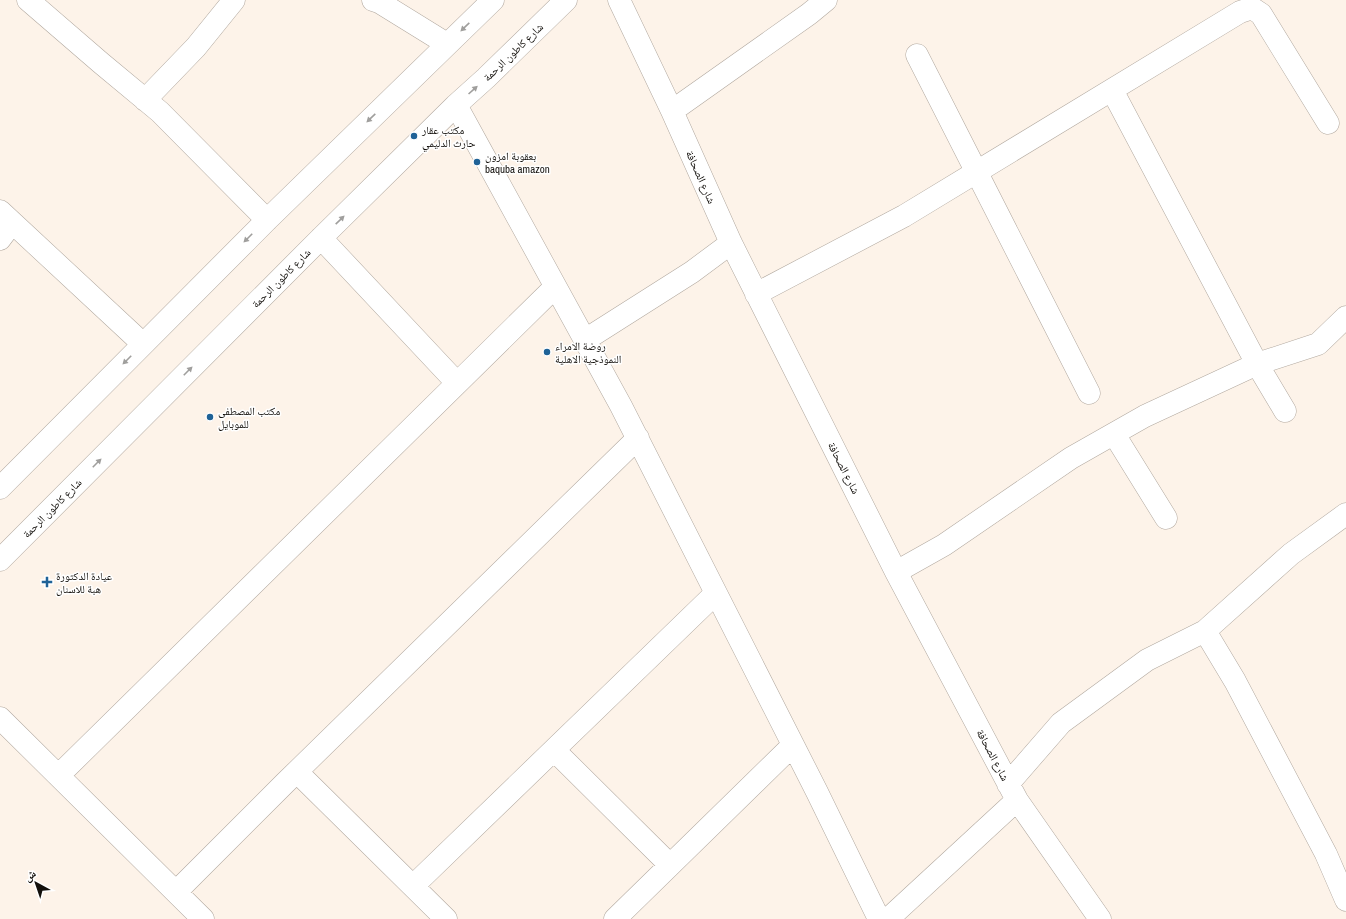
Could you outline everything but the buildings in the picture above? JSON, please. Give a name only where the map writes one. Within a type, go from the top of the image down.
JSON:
[{"type":"street","points":[[28,0],[160,112],[267,220]]},
{"type":"street","points":[[145,100],[196,47],[234,0]]},
{"type":"street","points":[[373,0],[379,2],[447,44]]},
{"type":"street","points":[[2,482],[267,220],[493,0]]},
{"type":"street","name":"شارع كاطون الرحمة","points":[[0,560],[321,238],[456,105],[566,0]]},
{"type":"street","name":"شارع الصحافة","points":[[619,0],[672,112],[731,243],[896,572],[1013,792],[1100,919]]},
{"type":"street","points":[[672,112],[809,14],[826,0]]},
{"type":"street","points":[[756,294],[904,216],[1240,12],[1252,8],[1261,14],[1328,123]]},
{"type":"street","points":[[917,55],[1089,393]]},
{"type":"street","points":[[1112,90],[1257,364],[1285,411]]},
{"type":"street","points":[[456,105],[638,438],[879,919]]},
{"type":"street","points":[[4,224],[143,344]]},
{"type":"street","points":[[321,238],[457,383]]},
{"type":"street","points":[[585,340],[692,272],[731,243]]},
{"type":"street","points":[[59,775],[555,287]]},
{"type":"street","points":[[896,572],[944,545],[1071,458],[1145,416],[1257,364],[1318,344],[1346,317]]},
{"type":"street","points":[[1114,434],[1166,518]]},
{"type":"street","points":[[176,892],[638,438]]},
{"type":"street","points":[[888,919],[1013,792],[1061,723],[1147,660],[1205,631],[1291,554],[1346,514]]},
{"type":"street","points":[[413,886],[716,593]]},
{"type":"street","points":[[1205,631],[1235,682],[1326,854],[1346,900]]},
{"type":"street","points":[[0,718],[176,892],[195,916]]},
{"type":"street","points":[[615,919],[793,745]]},
{"type":"street","points":[[554,750],[670,865]]},
{"type":"street","points":[[297,772],[446,919]]},
{"type":"place","name":"مكتب عقار حارث الدليمي","points":[[414,136]]},
{"type":"place","name":"بعقوبة امزون baquba amazon","points":[[477,162]]},
{"type":"place","name":"روضة الامراء النموذجية الاهلية","points":[[547,352]]},
{"type":"place","name":"مكتب المصطفى للموبايل","points":[[210,417]]},
{"type":"place","name":"عيادة الدكتورة هبة للاسنان","points":[[47,582]]}]
